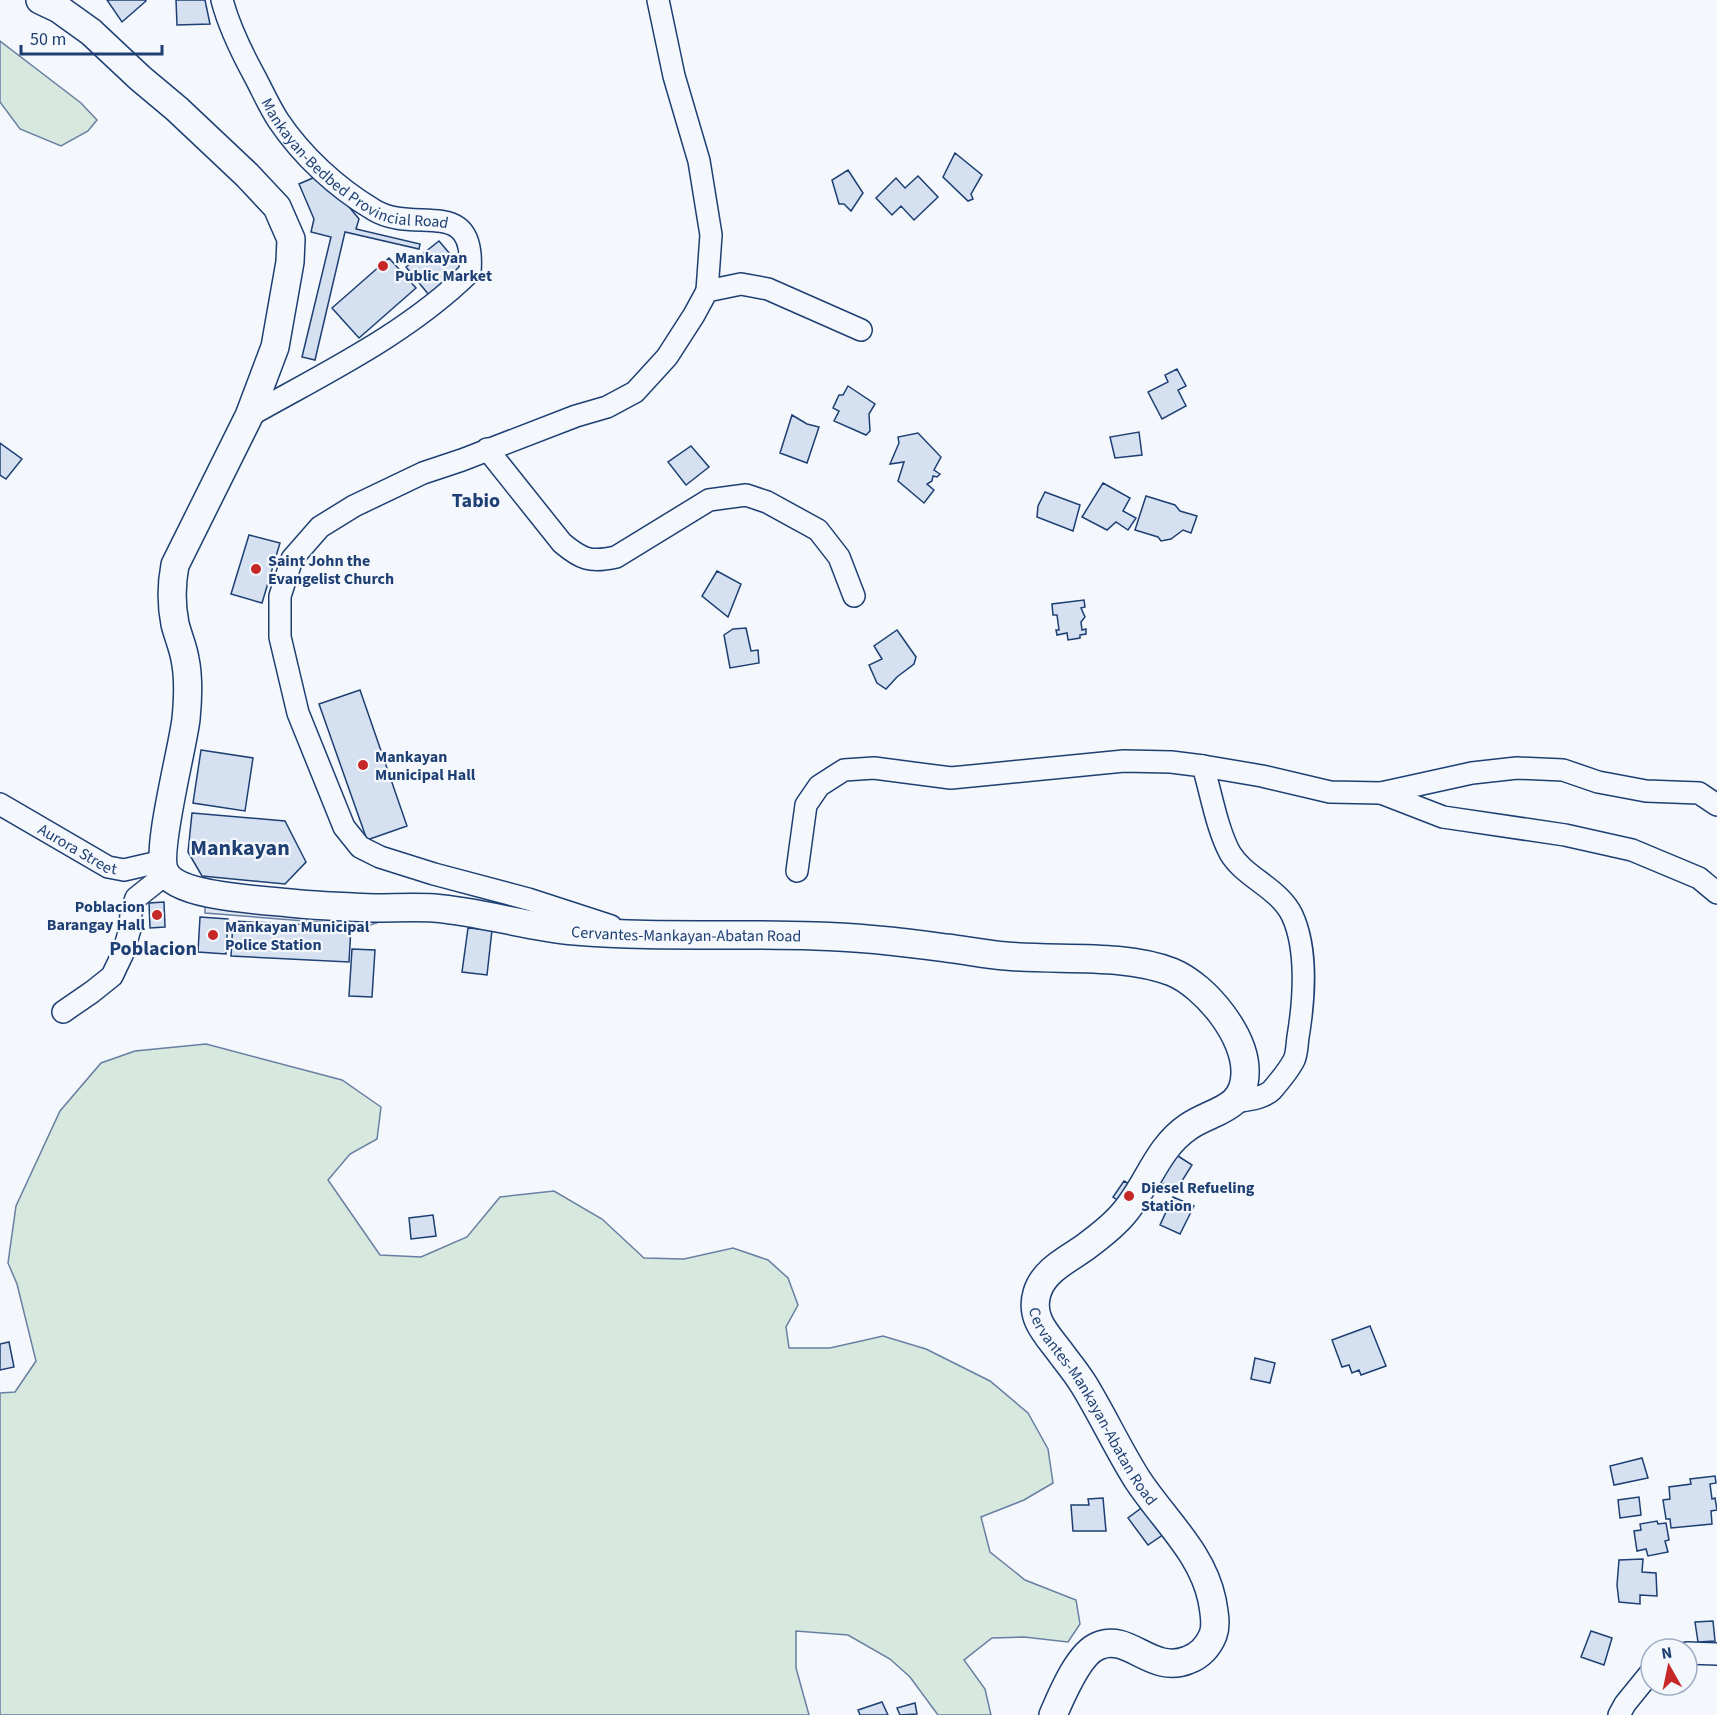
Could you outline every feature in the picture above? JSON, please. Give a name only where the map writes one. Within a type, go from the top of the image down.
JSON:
[{"type":"main road","points":[[40,0],[59,9],[91,32],[193,123],[277,207],[291,239],[290,262],[275,347],[249,416],[175,565],[171,590],[176,628],[185,658],[188,691],[186,725],[165,836],[164,868]]},
{"type":"main road","name":"Cervantes-Mankayan-Abatan Road","points":[[164,868],[185,887],[228,896],[298,904],[466,911],[571,931],[638,935],[823,936],[942,947],[1006,956],[1140,963],[1166,970],[1196,985],[1239,1042],[1246,1072],[1241,1095],[1234,1102],[1196,1121],[1169,1142],[1124,1213],[1087,1246],[1046,1276],[1037,1292],[1035,1310],[1042,1331],[1082,1382],[1135,1476],[1196,1559],[1208,1584],[1215,1615],[1215,1630],[1199,1655],[1177,1664],[1164,1664],[1121,1644],[1097,1646],[1090,1650],[1072,1676],[1053,1715]]},
{"type":"street","name":"Mankayan-Bedbed Provincial Road","points":[[222,0],[241,51],[277,118],[302,150],[332,180],[377,212],[399,219],[442,221],[459,227],[467,236],[472,252],[470,272],[453,289],[384,340],[249,416]]},
{"type":"street","points":[[638,935],[528,899],[380,857],[360,847],[344,827],[298,713],[280,637],[280,596],[292,559],[320,526],[354,506],[423,473],[576,416],[607,407],[635,392],[667,357],[694,315],[707,291],[711,235],[699,161],[674,76],[658,0]]},
{"type":"street","points":[[707,291],[741,284],[768,289],[861,330]]},
{"type":"street","points":[[487,449],[562,543],[576,555],[589,560],[616,557],[709,500],[746,495],[767,502],[818,530],[838,557],[854,596]]},
{"type":"street","points":[[797,871],[806,805],[819,786],[844,770],[874,768],[951,778],[1124,761],[1171,762],[1262,776],[1330,792],[1381,793],[1472,773],[1517,768],[1563,770],[1598,782],[1646,791],[1699,793],[1717,805]]},
{"type":"street","points":[[1203,766],[1218,826],[1231,855],[1276,895],[1292,914],[1301,948],[1302,1018],[1294,1059],[1272,1090],[1263,1096],[1234,1102]]},
{"type":"street","points":[[1381,793],[1443,817],[1565,835],[1632,850],[1699,878],[1717,893]]},
{"type":"street","name":"Aurora Street","points":[[0,804],[108,867],[124,870],[164,868]]},
{"type":"street","points":[[63,1012],[112,976],[126,945],[136,898],[164,868]]},
{"type":"street","points":[[1699,1653],[1717,1654]]},
{"type":"street","points":[[1619,1715],[1639,1687]]},
{"type":"shaded area","points":[[0,41],[81,103],[97,120],[88,131],[61,146],[20,129],[0,102]]},
{"type":"shaded area","points":[[205,901],[395,917],[367,926],[205,913]]},
{"type":"shaded area","points":[[206,1044],[342,1080],[381,1107],[377,1139],[350,1154],[328,1180],[380,1255],[421,1257],[467,1237],[500,1197],[554,1191],[602,1219],[644,1258],[684,1259],[733,1248],[768,1260],[788,1278],[798,1305],[786,1327],[789,1348],[830,1348],[883,1336],[926,1349],[990,1381],[1028,1413],[1048,1449],[1053,1483],[1024,1500],[981,1517],[990,1552],[1025,1580],[1076,1600],[1080,1624],[1068,1642],[1024,1637],[992,1638],[964,1660],[985,1689],[991,1715],[938,1715],[910,1677],[890,1659],[848,1635],[796,1631],[796,1668],[809,1715],[0,1715],[0,1393],[15,1392],[36,1361],[17,1284],[8,1263],[16,1206],[60,1111],[101,1063],[135,1051]]},
{"type":"building","points":[[107,0],[145,0],[146,1],[122,22]]},
{"type":"building","points":[[176,0],[205,0],[210,24],[177,25]]},
{"type":"building","points":[[955,153],[982,175],[971,194],[973,199],[968,201],[943,177]]},
{"type":"building","points":[[848,170],[863,193],[851,211],[844,204],[839,204],[832,180]]},
{"type":"building","points":[[322,174],[359,219],[356,229],[420,244],[419,249],[345,232],[315,360],[302,357],[331,237],[311,232],[314,219],[299,184]]},
{"type":"building","points":[[918,176],[938,197],[914,220],[901,206],[892,215],[876,198],[896,178],[905,188]]},
{"type":"building","points":[[439,241],[462,268],[429,295],[406,267]]},
{"type":"building","points":[[389,258],[416,288],[359,338],[332,308]]},
{"type":"building","points":[[1177,369],[1186,386],[1178,390],[1186,406],[1162,419],[1148,392],[1168,382],[1165,375]]},
{"type":"building","points":[[848,386],[875,404],[869,414],[870,431],[866,435],[834,421],[839,411],[833,408],[839,395],[843,395]]},
{"type":"building","points":[[792,415],[807,424],[819,427],[807,463],[780,453]]},
{"type":"building","points":[[1139,432],[1142,455],[1115,458],[1110,437]]},
{"type":"building","points":[[918,433],[941,457],[934,470],[940,474],[937,477],[933,476],[932,481],[927,484],[934,490],[924,503],[898,481],[904,462],[890,464],[899,443],[898,437]]},
{"type":"building","points":[[0,443],[22,459],[6,479],[0,475]]},
{"type":"building","points":[[691,446],[709,467],[686,485],[668,462]]},
{"type":"building","points":[[1103,483],[1130,498],[1123,511],[1136,518],[1128,530],[1116,522],[1107,530],[1082,517]]},
{"type":"building","points":[[1045,492],[1080,505],[1073,531],[1037,517],[1038,506]]},
{"type":"building","points":[[1146,496],[1175,505],[1180,511],[1197,516],[1191,533],[1183,530],[1171,539],[1161,541],[1158,537],[1135,530]]},
{"type":"building","name":"Saint John the Evangelist Church","points":[[249,535],[280,543],[262,603],[231,594]]},
{"type":"building","points":[[717,571],[741,584],[728,617],[702,596]]},
{"type":"building","points":[[1084,600],[1085,607],[1081,608],[1085,617],[1081,622],[1082,630],[1086,629],[1086,634],[1080,635],[1080,638],[1068,640],[1067,633],[1057,635],[1056,630],[1059,630],[1057,615],[1053,615],[1052,604]]},
{"type":"building","points":[[746,628],[751,651],[758,650],[759,663],[730,668],[724,635],[733,629]]},
{"type":"building","points":[[897,630],[916,657],[914,664],[886,689],[877,683],[869,665],[882,659],[874,646]]},
{"type":"building","name":"Mankayan Municipal Hall","points":[[360,690],[407,826],[367,840],[319,704]]},
{"type":"building","points":[[201,750],[253,758],[245,811],[193,803]]},
{"type":"building","points":[[192,813],[285,821],[306,862],[285,884],[202,876],[188,852]]},
{"type":"building","name":"Poblacion Barangay Hall","points":[[164,902],[165,927],[150,928],[149,903]]},
{"type":"building","name":"Mankayan Municipal Police Station","points":[[200,917],[228,919],[226,954],[198,952]]},
{"type":"building","points":[[233,921],[351,927],[349,962],[231,956]]},
{"type":"building","points":[[468,928],[492,930],[487,975],[462,972]]},
{"type":"building","points":[[352,949],[375,950],[372,997],[349,996]]},
{"type":"building","points":[[1175,1154],[1192,1165],[1175,1192],[1157,1180]]},
{"type":"building","points":[[1124,1181],[1133,1186],[1122,1203],[1113,1197]]},
{"type":"building","points":[[1173,1197],[1194,1206],[1180,1234],[1160,1225]]},
{"type":"building","points":[[433,1215],[436,1236],[411,1239],[409,1218]]},
{"type":"building","points":[[1370,1326],[1386,1366],[1361,1375],[1359,1370],[1352,1373],[1349,1365],[1342,1367],[1332,1340]]},
{"type":"building","points":[[9,1342],[14,1367],[0,1370],[0,1344]]},
{"type":"building","points":[[1255,1358],[1275,1363],[1270,1383],[1251,1379]]},
{"type":"building","points":[[1642,1458],[1648,1478],[1614,1485],[1610,1466]]},
{"type":"building","points":[[1715,1476],[1716,1483],[1710,1484],[1712,1499],[1715,1498],[1717,1510],[1711,1511],[1712,1524],[1671,1528],[1670,1519],[1666,1519],[1663,1500],[1670,1499],[1669,1487],[1691,1484],[1690,1479]]},
{"type":"building","points":[[1639,1497],[1641,1515],[1620,1518],[1618,1500]]},
{"type":"building","points":[[1103,1498],[1106,1531],[1073,1531],[1071,1505],[1089,1505],[1088,1499]]},
{"type":"building","points":[[1144,1506],[1164,1534],[1148,1545],[1128,1518]]},
{"type":"building","points":[[1657,1521],[1658,1524],[1666,1523],[1669,1540],[1665,1541],[1668,1552],[1648,1556],[1646,1549],[1637,1551],[1634,1531],[1641,1530],[1640,1524]]},
{"type":"building","points":[[1643,1559],[1642,1572],[1656,1573],[1657,1596],[1640,1595],[1640,1604],[1619,1602],[1617,1585],[1619,1560]]},
{"type":"building","points":[[1713,1621],[1715,1641],[1699,1642],[1695,1622]]},
{"type":"building","points":[[1591,1631],[1612,1638],[1604,1665],[1581,1657]]},
{"type":"building","points":[[882,1702],[888,1715],[860,1715],[858,1710]]},
{"type":"building","points":[[915,1703],[917,1714],[900,1715],[897,1708]]},
{"type":"place","name":"Mankayan Public Market","points":[[383,266]]},
{"type":"place","name":"Saint John the Evangelist Church","points":[[256,569]]},
{"type":"place","name":"Mankayan Municipal Hall","points":[[363,765]]},
{"type":"place","name":"Poblacion Barangay Hall","points":[[157,915]]},
{"type":"place","name":"Mankayan Municipal Police Station","points":[[213,935]]},
{"type":"place","name":"Diesel Refueling Station","points":[[1129,1196]]},
{"type":"district","name":"Tabio","points":[[476,500]]},
{"type":"district","name":"Mankayan","points":[[240,847]]},
{"type":"district","name":"Poblacion","points":[[153,948]]}]
